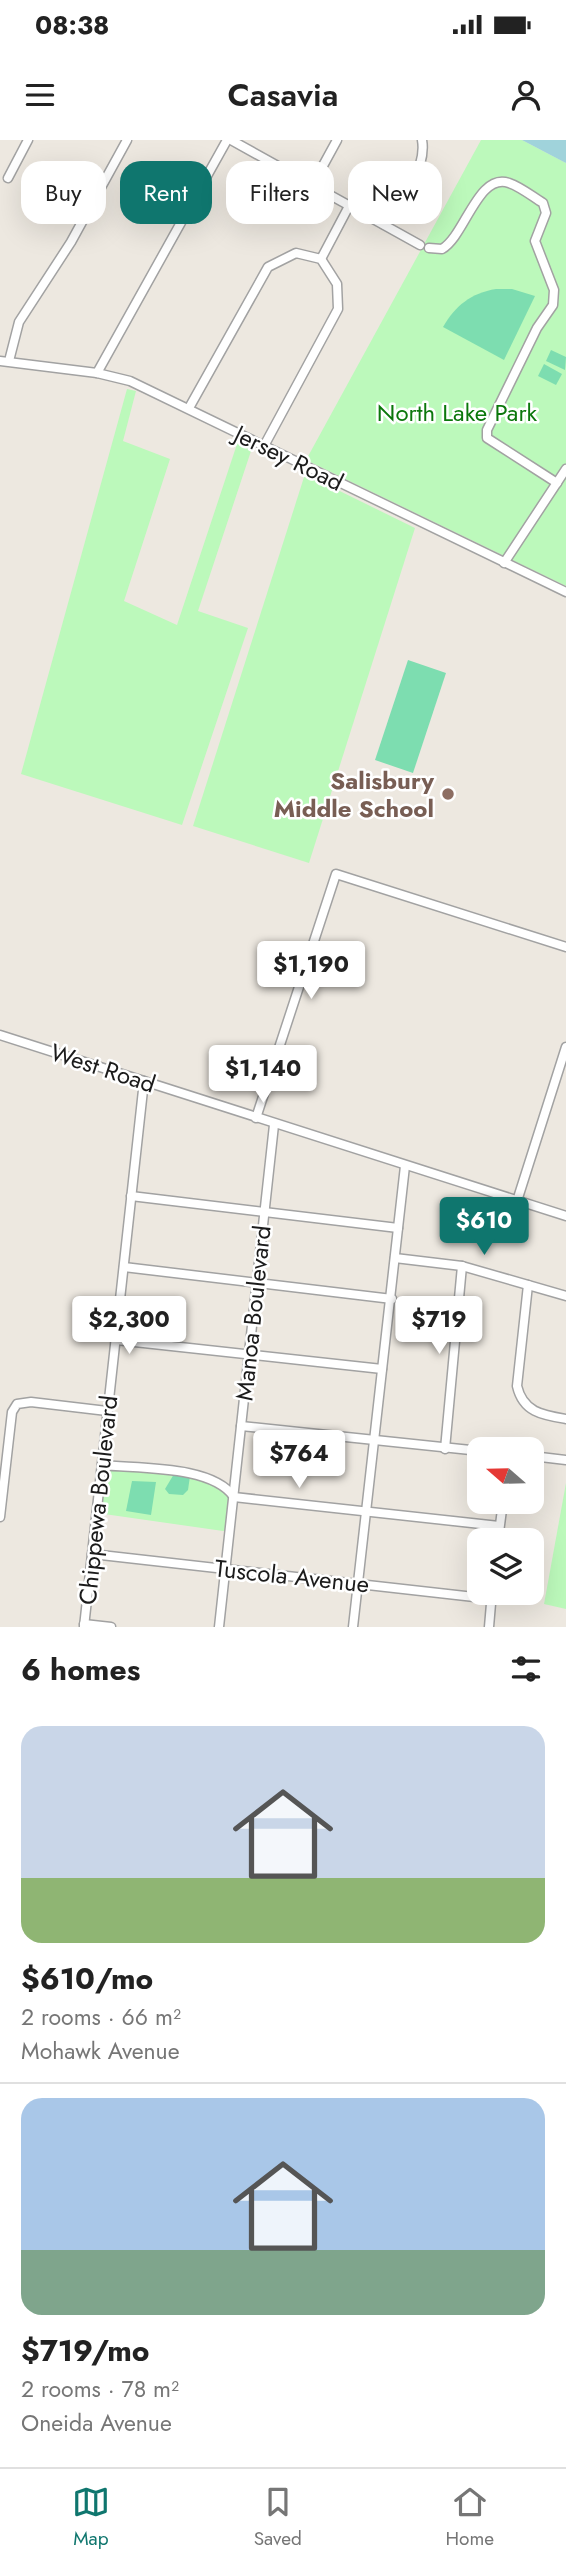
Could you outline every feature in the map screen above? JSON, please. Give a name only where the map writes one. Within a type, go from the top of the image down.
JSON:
[{"type":"street","points":[[8,178],[28,140]]},
{"type":"street","points":[[4,361],[19,322],[71,242],[127,140]]},
{"type":"street","points":[[97,373],[229,140],[269,161]]},
{"type":"street","points":[[326,161],[337,140]]},
{"type":"street","points":[[421,161],[422,140]]},
{"type":"street","points":[[383,224],[424,246],[442,249],[453,242],[481,193],[492,184],[511,183],[543,203],[546,214],[535,241],[554,290],[553,305],[531,340],[487,430],[487,438],[556,483]]},
{"type":"street","points":[[321,259],[348,208]]},
{"type":"street","points":[[189,408],[268,267],[296,253],[321,259],[337,284],[338,309],[264,446]]},
{"type":"street","name":"Jersey Road","points":[[4,361],[97,373],[130,381],[566,592]]},
{"type":"street","points":[[505,563],[566,469]]},
{"type":"street","points":[[256,1118],[336,874],[566,947]]},
{"type":"street","name":"West Road","points":[[0,1035],[274,1125],[566,1216]]},
{"type":"street","points":[[517,1200],[566,1047]]},
{"type":"street","name":"Chippewa Boulevard","points":[[84,1625],[144,1081]]},
{"type":"street","name":"Manoa Boulevard","points":[[219,1627],[274,1125]]},
{"type":"street","points":[[353,1627],[405,1166]]},
{"type":"street","points":[[131,1196],[398,1228]]},
{"type":"street","points":[[395,1258],[462,1266],[566,1296]]},
{"type":"street","points":[[445,1449],[462,1266]]},
{"type":"street","points":[[124,1267],[392,1299]]},
{"type":"street","points":[[528,1286],[517,1386],[519,1397],[535,1412],[566,1419]]},
{"type":"street","points":[[116,1340],[382,1369]]},
{"type":"street","points":[[0,1517],[11,1417],[18,1404],[25,1401],[107,1411]]},
{"type":"street","points":[[241,1426],[467,1450]]},
{"type":"street","points":[[544,1457],[566,1460]]},
{"type":"street","points":[[102,1465],[204,1476],[221,1482],[234,1497],[499,1526],[501,1514]]},
{"type":"street","name":"Tuscola Avenue","points":[[92,1554],[467,1594]]},
{"type":"street","points":[[489,1627],[491,1605]]},
{"type":"street","points":[[84,1625],[111,1627]]},
{"type":"green space","name":"North Lake Park","points":[[481,140],[522,140],[566,163],[566,586],[306,460],[435,224],[442,224],[442,211]]},
{"type":"green space","points":[[496,289],[512,289],[535,296],[504,360],[443,327],[465,302]]},
{"type":"green space","points":[[551,350],[566,357],[565,370],[546,361]]},
{"type":"green space","points":[[544,364],[562,374],[556,385],[538,376]]},
{"type":"green space","points":[[127,389],[136,391],[123,441],[170,459],[124,601],[177,625],[238,441],[252,448],[198,611],[248,628],[182,825],[21,774]]},
{"type":"green space","points":[[305,474],[415,528],[309,863],[193,826]]},
{"type":"green space","points":[[408,660],[446,673],[413,773],[375,760]]},
{"type":"green space","points":[[102,1465],[213,1479],[234,1497],[230,1532],[97,1513]]},
{"type":"green space","points":[[174,1474],[190,1476],[188,1490],[183,1495],[169,1494],[165,1489]]},
{"type":"green space","points":[[132,1481],[156,1482],[151,1515],[126,1511]]},
{"type":"green space","points":[[566,1483],[566,1609],[544,1604]]},
{"type":"water","points":[[522,140],[566,140],[566,163],[562,161]]},
{"type":"place","name":"Salisbury Middle School","points":[[448,794]]}]
